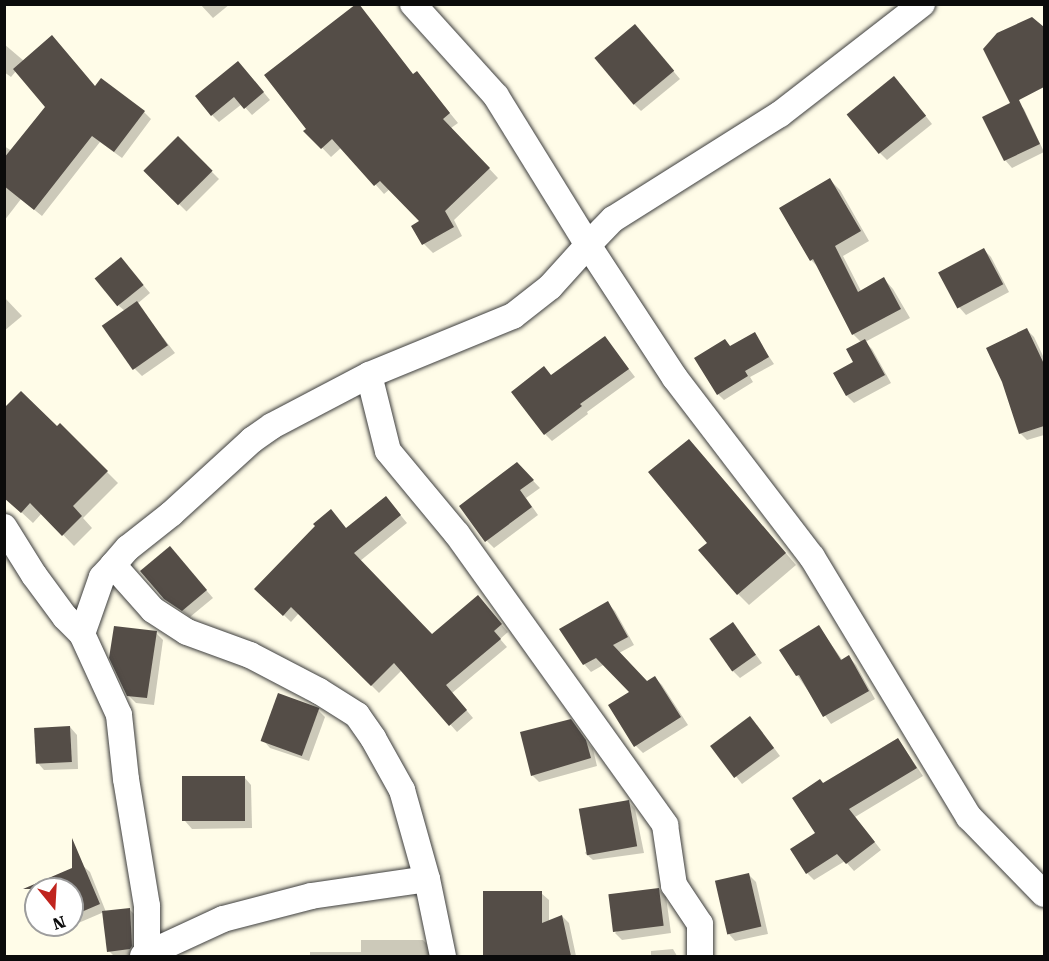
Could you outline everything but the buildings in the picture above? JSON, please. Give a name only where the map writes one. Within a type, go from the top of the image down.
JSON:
[{"type":"street","points":[[413,4],[496,96],[588,245],[675,378],[812,557],[969,817],[1044,894]]},
{"type":"street","points":[[82,634],[102,577],[128,548],[171,514],[252,440],[272,426],[369,375],[513,316],[550,287],[613,219],[780,114],[922,4]]},
{"type":"street","points":[[369,375],[388,451],[457,534],[665,825],[674,885],[700,924],[700,957]]},
{"type":"street","points":[[4,527],[34,575],[65,617],[82,634],[119,715],[126,779],[147,906],[146,956],[223,919],[311,896],[427,879]]},
{"type":"street","points":[[113,565],[153,610],[188,632],[250,655],[319,691],[357,715],[373,738],[402,790],[427,879],[443,957]]}]
